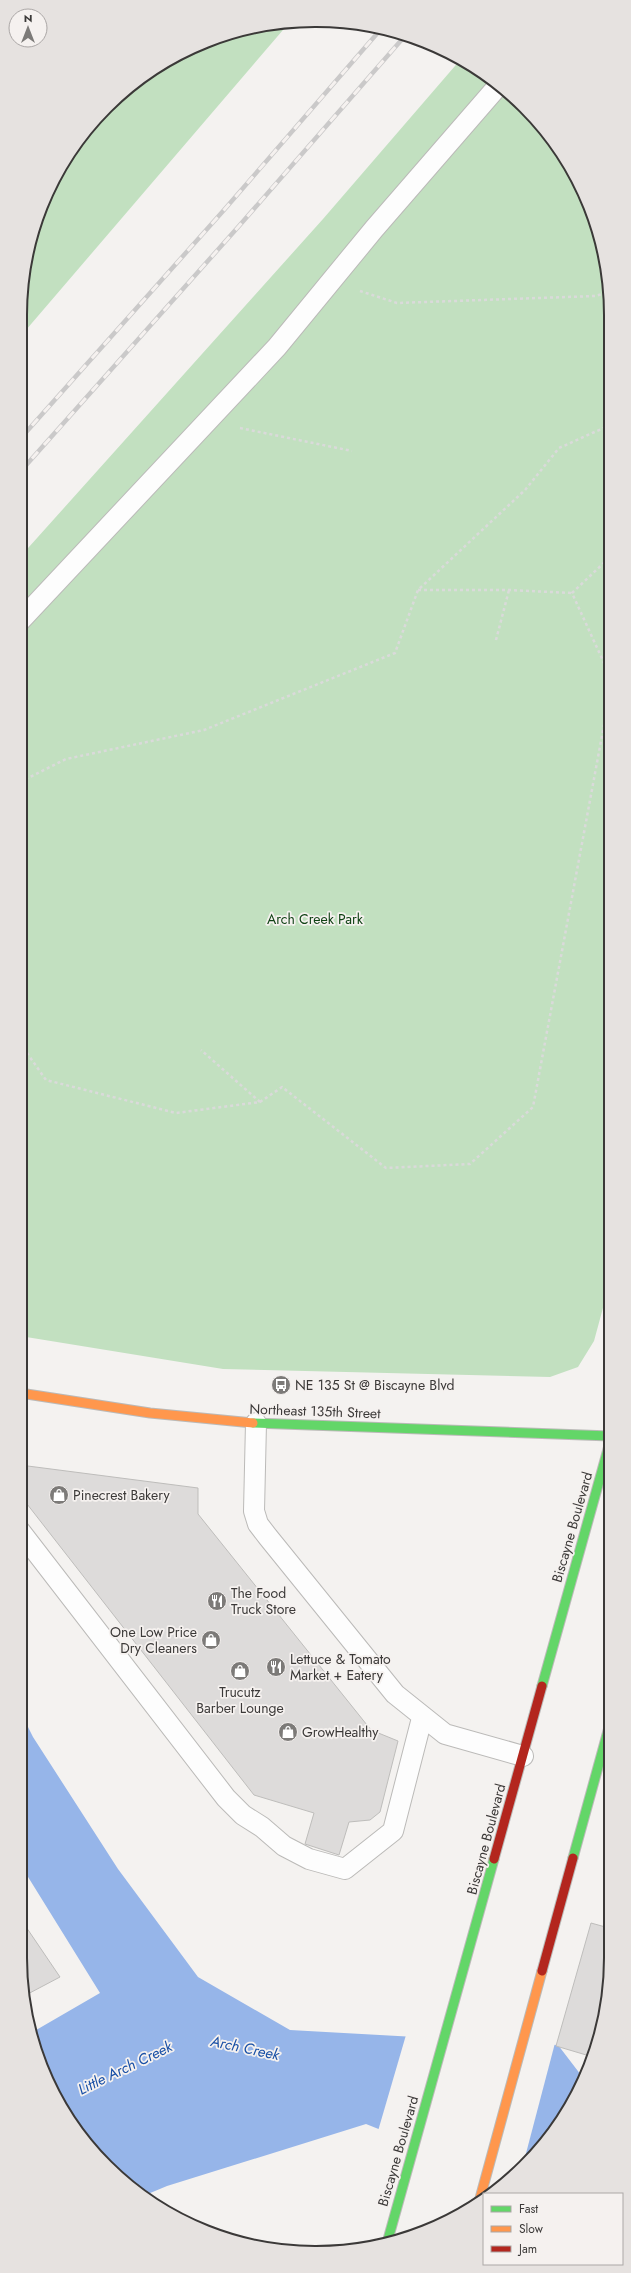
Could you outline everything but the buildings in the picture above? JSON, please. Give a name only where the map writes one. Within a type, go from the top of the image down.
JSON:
[{"type":"main road","name":"Northeast 135th Street","points":[[27,1394],[150,1413],[256,1423],[604,1436]]},
{"type":"main road","name":"Biscayne Boulevard","points":[[389,2236],[454,2008],[604,1464]]},
{"type":"main road","points":[[482,2193],[604,1746]]},
{"type":"lane","points":[[27,614],[277,347],[374,229],[495,90]]},
{"type":"lane","points":[[256,1423],[254,1511],[258,1524],[395,1694],[422,1718],[445,1734],[523,1756]]},
{"type":"lane","points":[[27,1540],[226,1798],[243,1815],[262,1827],[284,1846],[308,1859],[344,1869],[393,1831],[422,1718]]},
{"type":"path","points":[[330,282],[397,303],[595,296],[603,294]]},
{"type":"path","points":[[208,421],[352,451]]},
{"type":"path","points":[[27,778],[66,759],[204,730],[395,653],[418,590],[525,490],[559,448],[604,428]]},
{"type":"path","points":[[418,590],[509,590],[572,593],[604,563]]},
{"type":"path","points":[[496,640],[509,590]]},
{"type":"path","points":[[572,593],[604,663]]},
{"type":"path","points":[[27,1053],[46,1080],[176,1113],[260,1102],[282,1087],[386,1168],[470,1164],[533,1107],[604,725]]},
{"type":"path","points":[[201,1050],[260,1102]]},
{"type":"green space","points":[[284,29],[27,329],[29,278],[42,223],[66,171],[76,155],[99,125],[111,111],[140,87],[171,66],[188,57],[223,42]]},
{"type":"green space","name":"Arch Creek Park","points":[[457,64],[491,87],[520,111],[555,155],[574,188],[589,223],[602,278],[604,316],[604,1304],[594,1341],[578,1367],[550,1377],[223,1369],[27,1337],[27,549],[323,219]]},
{"type":"water","points":[[27,1725],[33,1737],[118,1869],[198,1977],[290,2030],[558,2045],[580,2073],[565,2102],[544,2133],[520,2162],[501,2178],[366,2124],[167,2186],[150,2193],[111,2162],[76,2118],[49,2068],[37,2032],[37,2030],[100,1993],[27,1875]]},
{"type":"pier","points":[[406,2035],[555,2043],[525,2156],[499,2180],[378,2131]]},
{"type":"railway","points":[[27,431],[224,210],[377,34]]},
{"type":"railway","points":[[27,464],[239,226],[401,40]]},
{"type":"traffic: fast","points":[[253,1423],[604,1436]]},
{"type":"traffic: fast","points":[[542,1686],[604,1464]]},
{"type":"traffic: fast","points":[[573,1858],[604,1745]]},
{"type":"traffic: fast","points":[[389,2236],[494,1859]]},
{"type":"traffic: slow","points":[[27,1394],[150,1413],[253,1423]]},
{"type":"traffic: slow","points":[[481,2193],[542,1971]]},
{"type":"traffic: jam","points":[[494,1859],[542,1686]]},
{"type":"traffic: jam","points":[[542,1971],[573,1858]]},
{"type":"place","name":"NE 135 St @ Biscayne Blvd","points":[[281,1385]]},
{"type":"place","name":"Pinecrest Bakery","points":[[59,1495]]},
{"type":"place","name":"The Food Truck Store","points":[[217,1601]]},
{"type":"place","name":"One Low Price Dry Cleaners","points":[[211,1640]]},
{"type":"place","name":"Lettuce & Tomato Market + Eatery","points":[[276,1667]]},
{"type":"place","name":"Trucutz Barber Lounge","points":[[240,1671]]},
{"type":"place","name":"GrowHealthy","points":[[288,1732]]},
{"type":"water label","name":"Arch Creek","points":[[245,2048]]},
{"type":"water label","name":"Little Arch Creek","points":[[125,2068]]}]
